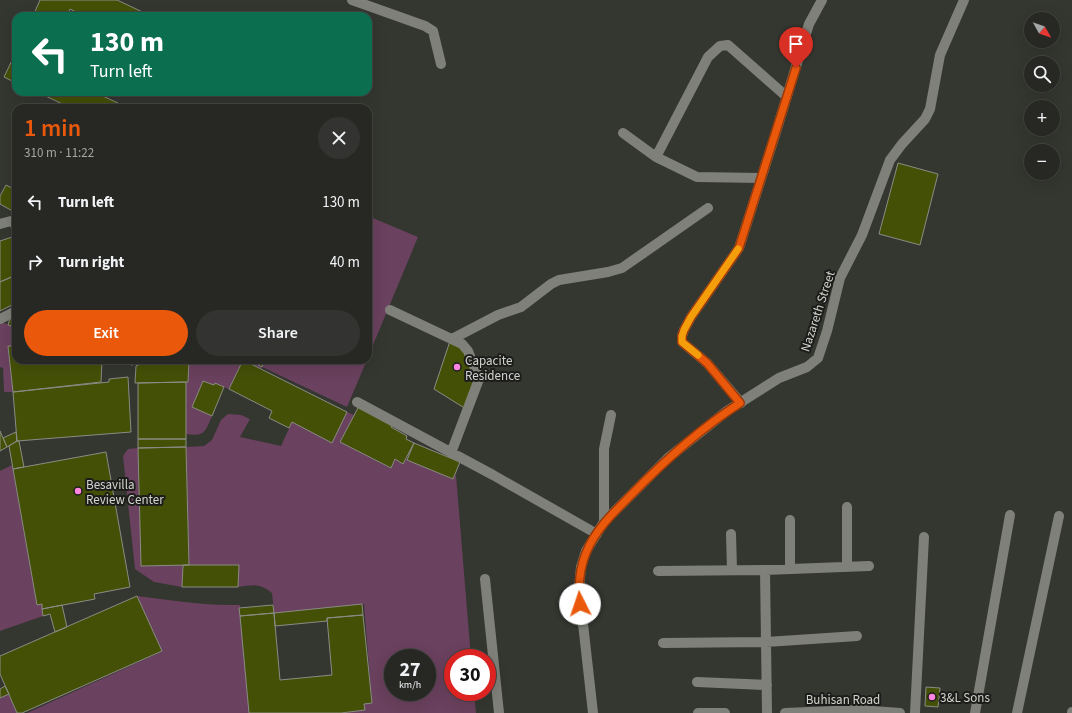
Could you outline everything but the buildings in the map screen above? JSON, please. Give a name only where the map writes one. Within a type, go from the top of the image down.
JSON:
[{"type":"street","points":[[352,0],[425,26],[433,31],[441,64]]},
{"type":"street","points":[[740,403],[707,363],[682,342],[682,336],[691,317],[739,248],[809,24],[822,0]]},
{"type":"street","name":"Nazareth Street","points":[[593,713],[579,588],[581,568],[586,551],[604,522],[668,458],[727,411],[779,378],[807,367],[818,358],[827,331],[840,278],[862,235],[890,160],[902,144],[925,119],[930,109],[940,55],[964,0]]},
{"type":"street","points":[[656,157],[708,57],[720,46],[728,45],[787,97]]},
{"type":"street","points":[[622,133],[656,157],[697,177],[761,178]]},
{"type":"street","points":[[452,339],[498,315],[521,307],[558,280],[592,275],[622,268],[708,208]]},
{"type":"street","points":[[0,224],[12,222]]},
{"type":"street","points":[[390,310],[462,344],[468,352],[479,379],[451,453]]},
{"type":"street","points":[[0,319],[12,313]]},
{"type":"street","points":[[357,402],[597,534]]},
{"type":"street","points":[[604,522],[604,449],[611,415]]},
{"type":"street","points":[[847,507],[847,567]]},
{"type":"street","points":[[975,713],[1010,515]]},
{"type":"street","points":[[1017,713],[1059,516]]},
{"type":"street","points":[[790,520],[790,569]]},
{"type":"street","points":[[731,534],[732,570]]},
{"type":"street","points":[[914,713],[924,537]]},
{"type":"street","points":[[658,571],[765,570],[870,566]]},
{"type":"street","points":[[765,570],[767,713]]},
{"type":"street","points":[[485,579],[499,713]]},
{"type":"street","points":[[663,643],[766,642],[857,636]]},
{"type":"street","points":[[697,682],[767,685]]},
{"type":"street","name":"Buhisan Road","points":[[785,713],[859,710],[900,713]]},
{"type":"street","points":[[698,713],[725,713]]},
{"type":"shaded area","points":[[372,218],[418,237],[372,347]]},
{"type":"shaded area","points":[[0,321],[12,326],[12,346],[8,347],[13,392],[4,392],[3,368],[0,367]]},
{"type":"shaded area","points":[[189,364],[241,364],[229,389],[203,381],[192,407],[212,416],[206,430],[197,435],[186,434],[186,382],[188,382]]},
{"type":"shaded area","points":[[251,364],[256,364],[262,367],[261,369]]},
{"type":"shaded area","points":[[263,364],[365,364],[347,407],[262,367]]},
{"type":"shaded area","points":[[347,412],[354,415],[340,442],[390,468],[395,459],[403,464],[406,459],[452,479],[456,475],[470,649],[444,649],[444,701],[475,701],[476,713],[341,713],[365,710],[364,704],[372,703],[364,604],[274,613],[272,593],[260,586],[238,587],[239,565],[189,565],[186,447],[204,446],[212,440],[221,420],[228,414],[241,415],[250,419],[240,437],[281,446],[292,422],[332,442]]},
{"type":"shaded area","points":[[138,448],[183,565],[182,587],[154,582],[135,569],[123,456],[128,449]]},
{"type":"shaded area","points":[[12,465],[37,605],[42,604],[43,616],[0,631],[0,471]]},
{"type":"shaded area","points":[[137,596],[201,604],[240,605],[249,713],[27,713],[161,652]]},
{"type":"shaded area","points":[[9,694],[17,713],[0,713],[0,698]]},
{"type":"slow traffic","points":[[698,355],[682,342],[684,330],[691,317],[738,249]]},
{"type":"place","name":"Capacite Residence","points":[[457,367]]},
{"type":"place","name":"Besavilla Review Center","points":[[78,491]]},
{"type":"place","name":"3&L Sons","points":[[932,697]]},
{"type":"route","points":[[580,604],[579,588],[581,568],[586,551],[604,522],[668,458],[727,411],[740,403],[707,363],[682,342],[682,336],[691,317],[739,248],[796,68]]}]
